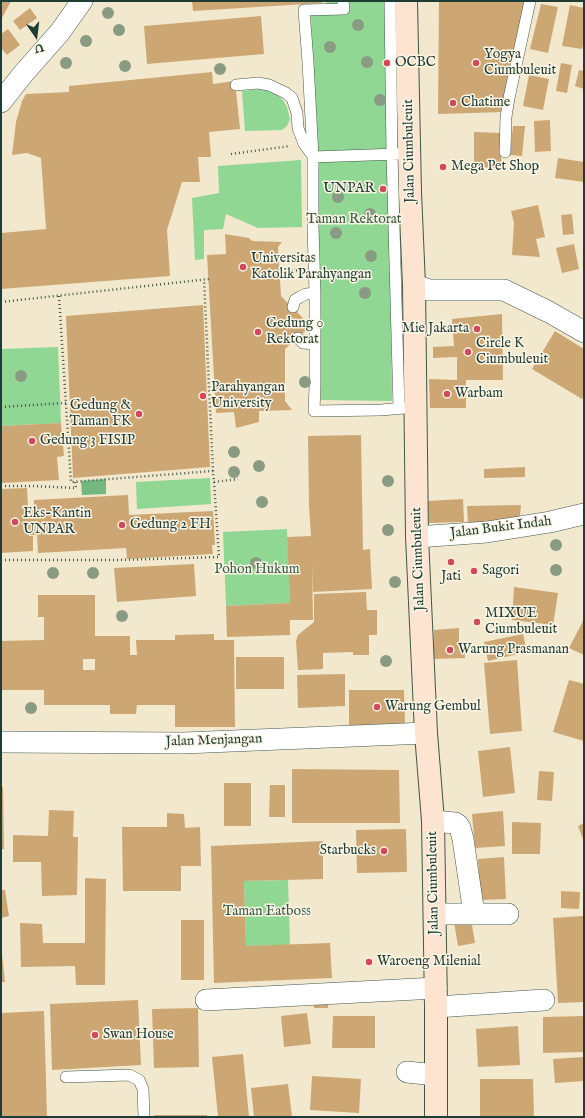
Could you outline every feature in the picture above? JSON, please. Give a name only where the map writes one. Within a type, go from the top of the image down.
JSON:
[{"type":"main road","name":"Jalan Ciumbuleuit","points":[[406,1],[399,26],[407,408],[417,537],[426,733],[433,821],[436,997],[436,1117]]},
{"type":"street","points":[[1,102],[23,74],[60,32],[82,1]]},
{"type":"street","points":[[405,283],[429,290],[504,290],[549,312],[584,332]]},
{"type":"street","name":"Jalan Bukit Indah","points":[[417,537],[487,532],[550,522],[584,514]]},
{"type":"street","name":"Jalan Menjangan","points":[[1,742],[184,743],[426,733]]},
{"type":"street","points":[[433,821],[455,823],[460,828],[474,914]]},
{"type":"street","points":[[435,914],[508,914]]},
{"type":"street","points":[[206,1000],[436,997],[544,1000]]},
{"type":"street","points":[[407,1072],[436,1076]]},
{"type":"lane","points":[[343,1],[344,9],[304,10],[313,157],[315,293],[314,411],[407,408]]},
{"type":"lane","points":[[390,1],[399,26]]},
{"type":"lane","points":[[505,152],[506,118],[509,98],[530,1]]},
{"type":"lane","points":[[236,85],[258,83],[269,85],[286,93],[292,98],[297,113],[298,128],[304,144],[313,157]]},
{"type":"lane","points":[[313,157],[401,154]]},
{"type":"lane","points":[[293,307],[295,300],[300,296],[315,293]]},
{"type":"lane","points":[[298,338],[303,343],[315,344]]},
{"type":"lane","points":[[66,1077],[128,1075],[139,1080],[142,1089],[144,1117]]},
{"type":"path","points":[[231,154],[304,144]]},
{"type":"path","points":[[280,272],[314,268]]},
{"type":"path","points":[[1,302],[209,279]]},
{"type":"path","points":[[1,560],[118,560],[219,557],[213,471],[204,280]]},
{"type":"path","points":[[59,296],[71,482],[213,471]]},
{"type":"path","points":[[1,407],[67,403]]},
{"type":"path","points":[[214,482],[238,479]]},
{"type":"path","points":[[1,486],[76,488],[75,482]]},
{"type":"green space","points":[[327,1],[390,1],[393,153],[313,155],[311,6],[326,5]]},
{"type":"green space","points":[[261,89],[273,92],[283,100],[287,107],[290,119],[287,126],[282,130],[245,131],[242,91]]},
{"type":"green space","name":"Taman Rektorat","points":[[390,156],[392,401],[321,400],[315,159]]},
{"type":"green space","points":[[301,160],[302,227],[258,228],[226,214],[223,229],[204,230],[204,259],[195,260],[192,198],[219,193],[218,166]]},
{"type":"green space","points":[[58,347],[61,423],[1,426],[1,349]]},
{"type":"green space","points":[[210,478],[211,504],[137,509],[136,482]]},
{"type":"green space","points":[[106,479],[106,494],[82,495],[81,481]]},
{"type":"green space","name":"Pohon Hukum","points":[[287,529],[290,603],[226,606],[223,532]]},
{"type":"green space","name":"Taman Eatboss","points":[[288,880],[290,945],[246,946],[244,881]]},
{"type":"building","points":[[1,1],[11,1],[2,18],[1,18]]},
{"type":"building","points":[[192,1],[322,1],[322,3],[193,11]]},
{"type":"building","name":"Yogya Ciumbuleuit","points":[[439,1],[526,1],[504,112],[438,114]]},
{"type":"building","points":[[541,4],[558,7],[548,53],[530,49]]},
{"type":"building","points":[[570,5],[584,8],[584,40],[582,49],[562,46]]},
{"type":"building","points":[[30,8],[37,18],[20,30],[13,21]]},
{"type":"building","points":[[261,16],[264,54],[147,64],[144,26]]},
{"type":"building","points":[[8,29],[20,45],[7,55],[1,48],[1,34]]},
{"type":"building","points":[[561,63],[572,65],[567,93],[556,91]]},
{"type":"building","points":[[579,70],[584,71],[584,89],[575,86]]},
{"type":"building","points":[[212,72],[213,84],[235,81],[240,129],[209,132],[211,157],[198,157],[200,182],[182,182],[167,230],[170,276],[1,289],[1,233],[46,229],[41,158],[27,153],[12,155],[16,122],[22,101],[26,94],[69,92],[69,86]]},
{"type":"building","points":[[529,75],[549,79],[543,110],[523,106]]},
{"type":"building","points":[[550,120],[551,151],[535,152],[534,121]]},
{"type":"building","points":[[513,126],[525,126],[522,156],[510,155]]},
{"type":"building","points":[[474,132],[502,133],[501,168],[474,167]]},
{"type":"building","points":[[558,158],[584,162],[584,182],[555,178]]},
{"type":"building","points":[[538,205],[545,237],[536,239],[540,257],[512,255],[514,223],[511,211]]},
{"type":"building","points":[[572,214],[574,234],[563,235],[561,215]]},
{"type":"building","name":"Gedung 0 Rektorat","points":[[225,234],[249,238],[252,241],[282,242],[278,247],[281,296],[311,326],[285,349],[285,401],[292,410],[259,411],[259,422],[236,428],[234,412],[216,413],[207,255],[226,254]]},
{"type":"building","points":[[574,244],[579,269],[562,273],[556,248]]},
{"type":"building","name":"Gedung & Taman FK","points":[[203,305],[210,467],[73,478],[66,316]]},
{"type":"building","points":[[502,314],[503,380],[466,380],[466,408],[430,408],[429,379],[457,380],[457,357],[433,358],[433,347],[454,346],[452,319]]},
{"type":"building","points":[[555,331],[584,349],[584,396],[582,399],[532,369]]},
{"type":"building","name":"Gedung 3 FISIP","points":[[61,423],[64,456],[57,457],[59,480],[1,483],[1,426]]},
{"type":"building","points":[[361,435],[363,550],[370,549],[372,589],[313,592],[312,562],[313,620],[290,620],[290,635],[227,637],[226,606],[290,603],[287,537],[311,536],[308,436]]},
{"type":"building","points":[[525,467],[525,477],[484,478],[484,469]]},
{"type":"building","name":"Gedung 2 FH","points":[[27,488],[28,507],[34,507],[34,500],[128,495],[129,515],[213,511],[215,545],[212,545],[213,554],[127,559],[126,548],[38,553],[37,535],[30,535],[29,525],[29,536],[33,536],[33,551],[1,553],[1,489]]},
{"type":"building","points":[[463,499],[464,522],[429,523],[428,501]]},
{"type":"building","points":[[521,505],[519,525],[468,526],[467,506]]},
{"type":"building","points":[[194,564],[196,596],[117,602],[114,568]]},
{"type":"building","points":[[514,587],[558,593],[553,625],[512,620]]},
{"type":"building","points":[[366,592],[367,610],[377,610],[377,635],[369,635],[369,655],[353,655],[353,652],[323,653],[323,669],[298,670],[296,641],[298,635],[314,622],[314,594]]},
{"type":"building","points":[[38,595],[95,595],[95,636],[130,636],[130,655],[137,655],[136,640],[175,640],[175,635],[214,634],[214,640],[234,640],[235,727],[175,727],[175,705],[137,705],[136,714],[110,714],[110,705],[44,705],[44,690],[1,690],[1,641],[44,640],[44,617],[38,617]],"holes":[[[83,659],[95,659],[95,670],[83,670]]]},
{"type":"building","points":[[584,619],[584,655],[569,648]]},
{"type":"building","name":"Warung Prasmanan","points":[[459,628],[459,643],[464,643],[465,658],[434,659],[434,630]]},
{"type":"building","points":[[523,634],[527,652],[488,661],[484,642]]},
{"type":"building","points":[[236,657],[284,657],[284,689],[236,689]]},
{"type":"building","points":[[517,660],[522,731],[490,734],[484,663]]},
{"type":"building","points":[[345,674],[345,706],[298,708],[297,675]]},
{"type":"building","points":[[569,680],[584,684],[584,741],[553,732]]},
{"type":"building","name":"Warung Gembul","points":[[349,690],[404,690],[405,724],[349,726]]},
{"type":"building","points":[[510,747],[515,793],[483,797],[478,751]]},
{"type":"building","points":[[292,769],[399,770],[400,823],[292,823]]},
{"type":"building","points":[[539,771],[554,772],[552,801],[537,800]]},
{"type":"building","points":[[224,783],[251,783],[251,826],[224,826]]},
{"type":"building","points":[[270,785],[285,785],[285,817],[269,817]]},
{"type":"building","points":[[1,787],[3,787],[4,849],[1,849]]},
{"type":"building","points":[[49,810],[74,811],[73,837],[78,837],[77,895],[42,896],[41,862],[13,862],[13,835],[48,836]]},
{"type":"building","points":[[503,811],[505,846],[475,848],[472,814]]},
{"type":"building","points":[[167,813],[184,814],[185,828],[200,827],[201,866],[181,866],[181,891],[123,891],[122,827],[167,827]]},
{"type":"building","points":[[512,822],[541,823],[540,854],[512,854]]},
{"type":"building","points":[[584,823],[584,842],[578,826]]},
{"type":"building","points":[[406,829],[407,872],[357,873],[356,830]]},
{"type":"building","points":[[323,841],[323,879],[244,881],[246,946],[330,943],[332,978],[214,983],[211,846]]},
{"type":"building","points":[[504,857],[506,899],[480,900],[478,859]]},
{"type":"building","points":[[85,878],[106,879],[105,985],[76,985],[75,966],[21,967],[20,923],[42,924],[43,943],[85,943]]},
{"type":"building","points":[[1,890],[5,890],[9,916],[1,918]]},
{"type":"building","points":[[561,891],[580,892],[579,909],[561,908]]},
{"type":"building","points":[[583,916],[584,1002],[558,1003],[553,918]]},
{"type":"building","points":[[471,919],[475,943],[458,946],[454,922]]},
{"type":"building","points":[[181,920],[204,920],[204,980],[181,980]]},
{"type":"building","points":[[2,954],[5,982],[1,982]]},
{"type":"building","points":[[314,999],[328,999],[328,1008],[314,1008]]},
{"type":"building","name":"Swan House","points":[[138,1000],[141,1065],[52,1070],[50,1004]]},
{"type":"building","points":[[198,1008],[199,1067],[154,1068],[152,1009]]},
{"type":"building","points":[[44,1011],[47,1117],[1,1117],[1,1013]]},
{"type":"building","points":[[307,1013],[311,1044],[284,1047],[281,1016]]},
{"type":"building","points":[[333,1016],[375,1016],[375,1048],[332,1048]]},
{"type":"building","points":[[584,1016],[584,1052],[543,1053],[543,1017]]},
{"type":"building","points":[[518,1026],[520,1065],[478,1067],[476,1029]]},
{"type":"building","points":[[243,1054],[249,1117],[218,1117],[212,1057]]},
{"type":"building","points":[[584,1057],[584,1081],[555,1083],[553,1059]]},
{"type":"building","points":[[312,1076],[361,1079],[359,1113],[310,1110]]},
{"type":"building","points":[[480,1079],[533,1079],[534,1117],[480,1117]]},
{"type":"building","points":[[288,1084],[292,1117],[254,1117],[251,1088]]},
{"type":"building","points":[[154,1115],[207,1115],[207,1117],[154,1117]]},
{"type":"place","name":"OCBC","points":[[387,63]]},
{"type":"place","name":"Yogya Ciumbuleuit","points":[[476,63]]},
{"type":"place","name":"Chatime","points":[[453,103]]},
{"type":"place","name":"Mega Pet Shop","points":[[443,167]]},
{"type":"place","name":"UNPAR","points":[[383,189]]},
{"type":"place","name":"Universitas Katolik Parahyangan","points":[[243,267]]},
{"type":"place","name":"Mie Jakarta","points":[[477,329]]},
{"type":"place","name":"Gedung 0 Rektorat","points":[[258,332]]},
{"type":"place","name":"Circle K Ciumbuleuit","points":[[468,352]]},
{"type":"place","name":"Warbam","points":[[447,394]]},
{"type":"place","name":"Parahyangan University","points":[[203,396]]},
{"type":"place","name":"Gedung & Taman FK","points":[[139,414]]},
{"type":"place","name":"Gedung 3 FISIP","points":[[32,441]]},
{"type":"place","name":"Eks-Kantin UNPAR","points":[[15,522]]},
{"type":"place","name":"Gedung 2 FH","points":[[122,525]]},
{"type":"place","name":"Jati","points":[[451,562]]},
{"type":"place","name":"Sagori","points":[[474,571]]},
{"type":"place","name":"MIXUE Ciumbuleuit","points":[[477,622]]},
{"type":"place","name":"Warung Prasmanan","points":[[450,650]]},
{"type":"place","name":"Warung Gembul","points":[[377,707]]},
{"type":"place","name":"Starbucks","points":[[384,851]]},
{"type":"place","name":"Waroeng Milenial","points":[[369,962]]},
{"type":"place","name":"Swan House","points":[[95,1035]]}]
